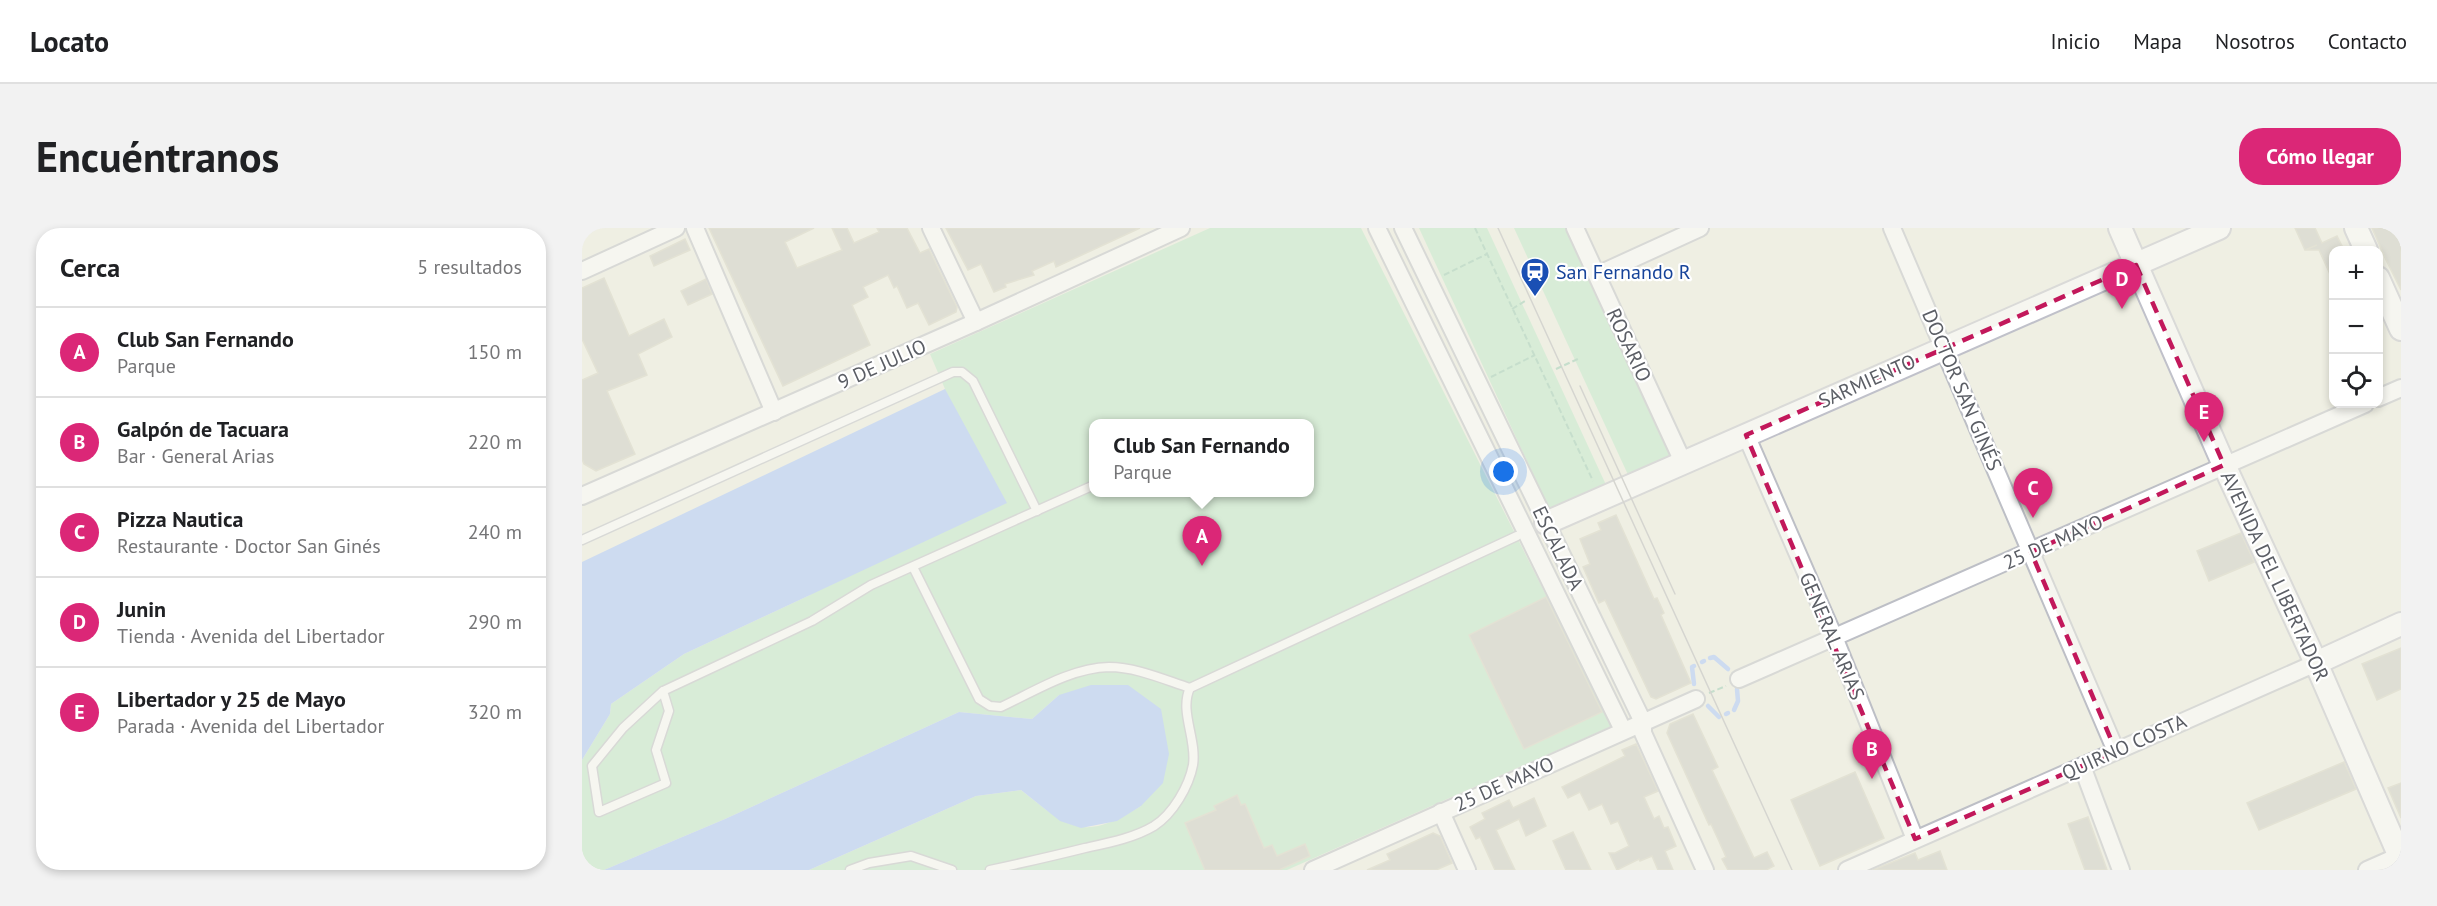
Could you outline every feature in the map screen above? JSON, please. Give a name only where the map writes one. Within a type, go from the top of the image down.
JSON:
[{"type":"street","points":[[582,271],[676,228]]},
{"type":"street","points":[[695,228],[774,412]]},
{"type":"street","points":[[931,228],[976,322]]},
{"type":"street","name":"ESCALADA","points":[[1377,228],[1529,530],[1623,730]]},
{"type":"street","name":"ESCALADA","points":[[1403,228],[1478,384],[1529,530],[1643,722],[1643,733],[1705,870]]},
{"type":"street","name":"ROSARIO","points":[[1575,228],[1683,462]]},
{"type":"street","points":[[1597,275],[1700,228]]},
{"type":"street","name":"DOCTOR SAN GINÉS","points":[[1892,228],[1945,347],[2116,751]]},
{"type":"street","name":"AVENIDA DEL LIBERTADOR","points":[[2120,228],[2401,857]]},
{"type":"street","name":"SARMIENTO","points":[[1529,530],[2219,228]]},
{"type":"street","points":[[2356,228],[2364,246]]},
{"type":"street","name":"9 DE JULIO","points":[[582,496],[976,322],[1175,229]]},
{"type":"street","points":[[2383,287],[2401,329]]},
{"type":"street","points":[[2383,396],[2401,388]]},
{"type":"street","name":"25 DE MAYO","points":[[1739,679],[2356,408]]},
{"type":"street","name":"GENERAL ARIAS","points":[[1746,435],[1834,638],[1915,839]]},
{"type":"street","name":"QUIRNO COSTA","points":[[1847,870],[2401,624]]},
{"type":"street","name":"25 DE MAYO","points":[[1313,870],[1696,699]]},
{"type":"street","points":[[2082,766],[2121,870]]},
{"type":"street","points":[[1441,812],[1467,870]]},
{"type":"street","points":[[2367,870],[2401,857]]},
{"type":"lane","points":[[582,540],[953,372],[962,372],[973,381],[1037,511]]},
{"type":"lane","points":[[663,691],[669,711],[656,750],[666,783],[599,812],[592,766],[623,728],[663,691],[812,621],[871,585],[1089,487]]},
{"type":"lane","points":[[990,870],[1123,839],[1155,825],[1172,809],[1187,784],[1193,764],[1193,739],[1186,709],[1186,695],[1190,688],[1529,530]]},
{"type":"lane","points":[[913,567],[979,699],[990,706],[1001,707],[1068,676],[1110,667],[1138,671],[1190,688]]},
{"type":"lane","points":[[850,870],[869,863],[910,856],[952,870]]},
{"type":"path","points":[[1475,228],[1601,498]]},
{"type":"path","points":[[1428,283],[1487,254]]},
{"type":"path","points":[[1512,309],[1525,301]]},
{"type":"path","points":[[1478,384],[1534,356]]},
{"type":"path","points":[[1556,369],[1580,358]]},
{"type":"path","points":[[1696,699],[1739,679]]},
{"type":"highlighted area","points":[[2136,265],[2224,465],[2031,552],[2116,751],[1915,839],[1746,435]]},
{"type":"green space","points":[[1210,228],[1361,228],[1612,726],[1287,870],[809,870],[976,796],[1021,790],[1065,822],[1090,827],[1105,824],[1141,806],[1059,695],[1032,719],[959,712],[725,819],[604,870],[582,870],[582,760],[610,714],[611,704],[684,654],[810,595],[945,389],[930,354]]},
{"type":"green space","points":[[1419,228],[1487,228],[1607,487],[1551,513]]},
{"type":"green space","points":[[1514,228],[1566,228],[1673,458],[1630,479]]},
{"type":"water","points":[[945,389],[1007,503],[684,654],[611,704],[610,714],[582,760],[582,562]]},
{"type":"water","points":[[1091,685],[1128,685],[1161,709],[1169,754],[1163,783],[1141,806],[1117,821],[1081,828],[1060,821],[1021,790],[976,796],[809,870],[604,870],[725,819],[959,712],[1032,719],[1059,695]]},
{"type":"building","points":[[709,228],[814,228],[785,242],[797,268],[842,250],[832,228],[847,228],[854,243],[879,232],[877,228],[907,228],[920,253],[929,249],[957,307],[956,312],[929,325],[918,303],[907,308],[897,286],[894,288],[888,275],[863,287],[868,297],[852,305],[870,345],[783,386]]},
{"type":"building","points":[[946,228],[1140,228],[1056,267],[1054,261],[1032,271],[1034,275],[1005,284],[1006,287],[994,292],[981,264],[968,270]]},
{"type":"building","points":[[2295,228],[2315,228],[2322,243],[2337,236],[2342,246],[2329,246],[2329,272],[2319,250],[2305,250]]},
{"type":"building","points":[[2372,228],[2401,228],[2401,290],[2383,253],[2383,246],[2380,246]]},
{"type":"building","points":[[685,239],[690,250],[654,266],[650,256]]},
{"type":"building","points":[[604,278],[629,336],[664,319],[672,337],[638,354],[647,375],[607,391],[635,454],[596,471],[584,464],[582,459],[582,380],[598,373],[582,339],[582,288]]},
{"type":"building","points":[[706,279],[712,294],[688,305],[681,291]]},
{"type":"building","points":[[1616,515],[1654,599],[1657,598],[1664,613],[1661,615],[1691,683],[1656,699],[1651,697],[1605,600],[1599,603],[1583,567],[1590,564],[1580,539],[1601,530],[1598,523]]},
{"type":"building","points":[[2241,533],[2254,562],[2209,581],[2197,551]]},
{"type":"building","points":[[1546,597],[1602,712],[1524,749],[1469,635]]},
{"type":"building","points":[[2401,648],[2401,689],[2377,700],[2362,664]]},
{"type":"building","points":[[1693,714],[1718,767],[1712,770],[1754,858],[1767,852],[1774,866],[1766,870],[1728,870],[1722,859],[1726,857],[1667,733],[1670,724]]},
{"type":"building","points":[[1636,744],[1658,791],[1644,797],[1654,819],[1659,816],[1664,828],[1668,827],[1676,846],[1665,851],[1673,870],[1658,870],[1652,856],[1640,861],[1639,859],[1617,870],[1609,853],[1615,853],[1629,846],[1618,821],[1611,824],[1602,804],[1589,810],[1580,792],[1568,798],[1562,787],[1625,756],[1622,750]]},
{"type":"building","points":[[2344,762],[2356,789],[2259,830],[2247,803]]},
{"type":"building","points":[[1855,772],[1884,838],[1820,866],[1791,800]]},
{"type":"building","points":[[2401,783],[2401,818],[2388,788]]},
{"type":"building","points":[[1237,795],[1241,805],[1245,804],[1264,848],[1272,845],[1277,856],[1305,844],[1310,856],[1279,870],[1205,870],[1185,823],[1216,810],[1214,806]]},
{"type":"building","points":[[1534,798],[1546,826],[1526,836],[1519,819],[1496,830],[1515,870],[1495,870],[1480,837],[1476,839],[1470,827],[1485,819],[1482,813],[1509,800],[1513,808]]},
{"type":"building","points":[[2088,817],[2107,870],[2085,870],[2068,824]]},
{"type":"building","points":[[1573,832],[1591,870],[1566,870],[1553,841]]},
{"type":"building","points":[[1433,833],[1440,836],[1452,863],[1436,870],[1367,870],[1390,860],[1387,854]]},
{"type":"building","points":[[1940,851],[1947,870],[1873,870],[1915,853],[1918,860]]},
{"type":"waterway","points":[[1710,658],[1714,657],[1728,669]]},
{"type":"waterway","points":[[1694,666],[1692,667],[1694,684]]},
{"type":"waterway","points":[[1734,710],[1738,701],[1737,689]]},
{"type":"waterway","points":[[1708,706],[1719,717]]},
{"type":"tram line","points":[[1498,228],[1792,870]]},
{"type":"tram line","points":[[1580,386],[1675,594]]},
{"type":"place","name":"San Fernando R","points":[[1535,298]]},
{"type":"place","name":"Junin","points":[[2122,309]]},
{"type":"place","name":"Libertador y 25 de Mayo","points":[[2204,442]]},
{"type":"place","name":"Pizza Nautica","points":[[2033,518]]},
{"type":"place","name":"Club San Fernando","points":[[1202,566]]},
{"type":"place","name":"Galpón de Tacuara","points":[[1872,779]]}]
